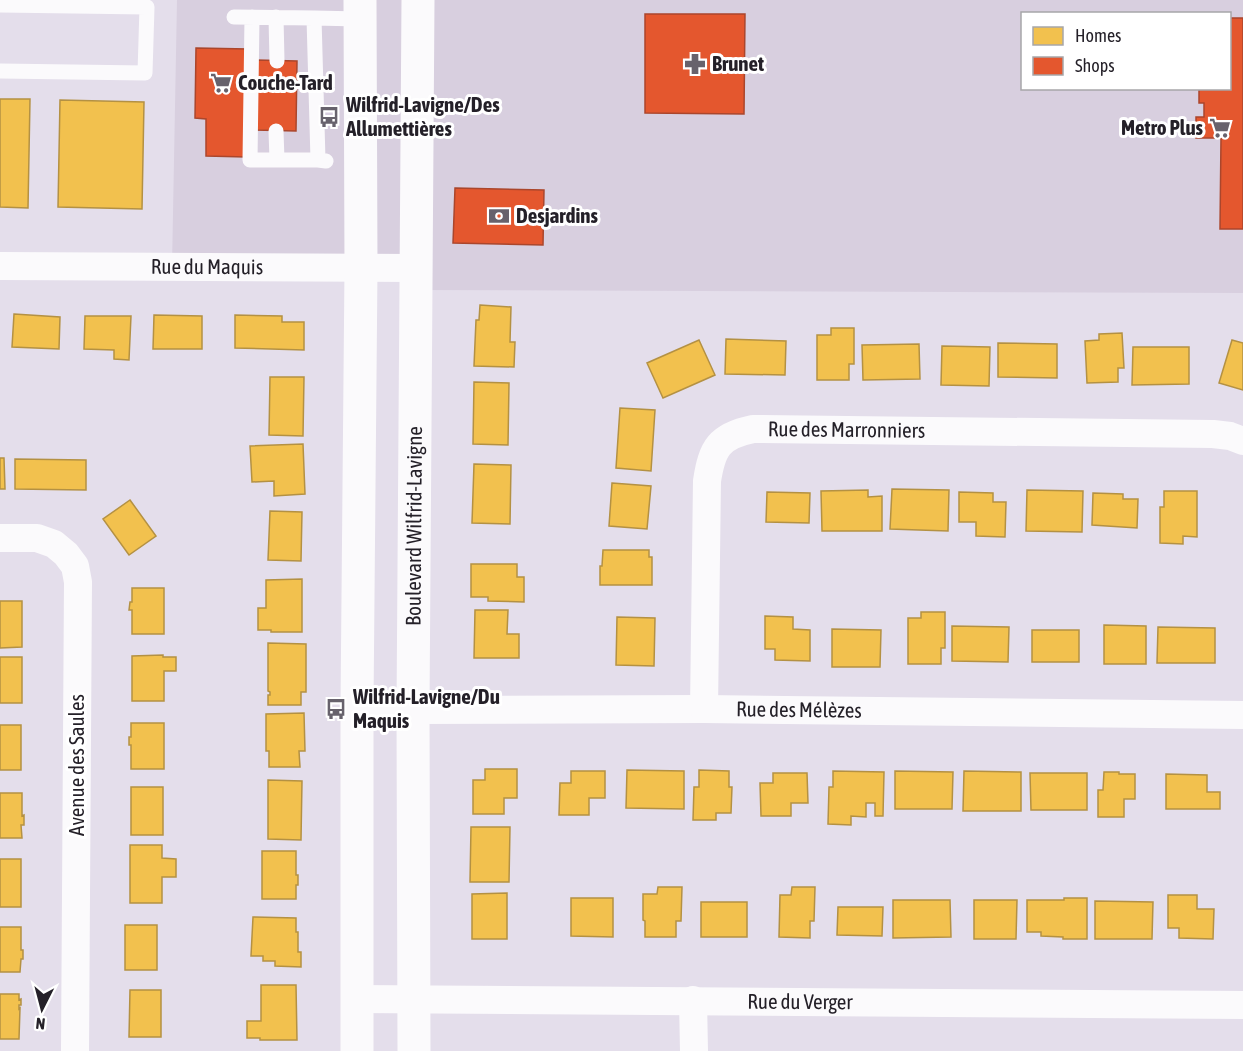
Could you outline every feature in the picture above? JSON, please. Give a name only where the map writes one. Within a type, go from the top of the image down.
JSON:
[{"type":"street","name":"Boulevard Wilfrid-Lavigne","points":[[414,1051],[413,710],[418,0]]},
{"type":"street","points":[[357,1051],[360,9]]},
{"type":"street","name":"Rue du Maquis","points":[[0,266],[415,268]]},
{"type":"street","name":"Rue des Marronniers","points":[[704,709],[707,481],[714,451],[723,440],[736,433],[753,429],[1214,434],[1230,436],[1243,441]]},
{"type":"street","name":"Avenue des Saules","points":[[0,538],[37,538],[54,544],[75,566],[78,582],[75,1051]]},
{"type":"street","name":"Rue des Mélèzes","points":[[357,706],[413,710],[704,709],[1243,715]]},
{"type":"street","name":"Rue du Verger","points":[[356,999],[1243,1005]]},
{"type":"street","points":[[693,1000],[694,1051]]},
{"type":"lane","points":[[0,5],[147,7],[145,73],[0,71]]},
{"type":"lane","points":[[234,17],[314,18],[360,9]]},
{"type":"lane","points":[[252,17],[250,160],[322,160],[314,18]]},
{"type":"lane","points":[[276,18],[277,61]]},
{"type":"lane","points":[[276,130],[277,160]]},
{"type":"shaded area","points":[[177,0],[1243,0],[1243,293],[415,290],[415,269],[172,267]]},
{"type":"building: Homes","points":[[0,99],[30,99],[28,208],[0,207]]},
{"type":"building: Homes","points":[[60,100],[144,102],[142,209],[58,207]]},
{"type":"building: Homes","points":[[480,305],[511,307],[510,342],[515,342],[514,367],[474,366],[476,320],[479,320]]},
{"type":"building: Homes","points":[[14,314],[60,317],[59,349],[12,347]]},
{"type":"building: Homes","points":[[154,315],[202,316],[202,349],[153,349]]},
{"type":"building: Homes","points":[[235,315],[282,316],[282,322],[304,322],[304,350],[235,348]]},
{"type":"building: Homes","points":[[85,316],[131,316],[129,360],[114,359],[114,350],[84,349]]},
{"type":"building: Homes","points":[[831,328],[854,328],[854,364],[849,364],[849,380],[817,380],[817,335],[831,335]]},
{"type":"building: Homes","points":[[1122,333],[1124,368],[1118,368],[1118,382],[1087,383],[1085,341],[1099,340],[1099,334]]},
{"type":"building: Homes","points":[[726,339],[786,341],[785,375],[725,374]]},
{"type":"building: Homes","points":[[699,340],[715,375],[663,398],[647,363]]},
{"type":"building: Homes","points":[[1232,340],[1243,343],[1243,390],[1219,383]]},
{"type":"building: Homes","points":[[998,343],[1057,344],[1057,378],[998,377]]},
{"type":"building: Homes","points":[[919,344],[920,379],[863,380],[862,345]]},
{"type":"building: Homes","points":[[942,346],[990,347],[989,386],[941,385]]},
{"type":"building: Homes","points":[[1133,347],[1189,347],[1189,384],[1132,385]]},
{"type":"building: Homes","points":[[270,377],[304,377],[303,436],[269,435]]},
{"type":"building: Homes","points":[[474,382],[509,383],[508,445],[473,444]]},
{"type":"building: Homes","points":[[620,408],[655,410],[651,471],[616,468]]},
{"type":"building: Homes","points":[[303,444],[305,494],[274,496],[274,481],[252,482],[250,446]]},
{"type":"building: Homes","points":[[0,458],[4,458],[5,489],[0,489]]},
{"type":"building: Homes","points":[[15,459],[86,460],[86,490],[15,489]]},
{"type":"building: Homes","points":[[474,464],[511,465],[510,524],[472,523]]},
{"type":"building: Homes","points":[[612,483],[651,486],[647,529],[609,526]]},
{"type":"building: Homes","points":[[892,489],[949,490],[948,531],[890,529]]},
{"type":"building: Homes","points":[[868,490],[868,497],[882,496],[882,531],[822,531],[821,491]]},
{"type":"building: Homes","points":[[1027,490],[1083,491],[1082,532],[1026,531]]},
{"type":"building: Homes","points":[[1164,491],[1197,491],[1197,537],[1183,536],[1183,544],[1160,543],[1160,507],[1164,507]]},
{"type":"building: Homes","points":[[767,492],[810,493],[809,523],[766,522]]},
{"type":"building: Homes","points":[[959,492],[993,493],[993,502],[1006,502],[1005,537],[976,536],[976,522],[959,522]]},
{"type":"building: Homes","points":[[1093,493],[1123,494],[1123,499],[1138,499],[1137,528],[1092,525]]},
{"type":"building: Homes","points":[[130,500],[156,536],[129,555],[103,519]]},
{"type":"building: Homes","points":[[270,511],[302,512],[301,561],[268,560]]},
{"type":"building: Homes","points":[[603,550],[649,550],[649,557],[652,557],[652,585],[600,585]]},
{"type":"building: Homes","points":[[471,564],[517,564],[517,577],[524,577],[524,602],[488,601],[488,597],[471,597]]},
{"type":"building: Homes","points":[[302,579],[302,632],[258,630],[258,608],[266,608],[266,580]]},
{"type":"building: Homes","points":[[132,588],[164,588],[164,634],[132,634],[132,610],[129,610],[130,602],[132,602]]},
{"type":"building: Homes","points":[[0,601],[22,601],[22,647],[0,648]]},
{"type":"building: Homes","points":[[475,610],[508,610],[507,634],[519,634],[519,658],[474,658]]},
{"type":"building: Homes","points":[[921,612],[945,612],[945,648],[941,648],[941,664],[908,664],[908,618],[921,618]]},
{"type":"building: Homes","points":[[765,616],[793,617],[793,629],[810,630],[810,661],[775,660],[775,649],[765,649]]},
{"type":"building: Homes","points":[[617,617],[655,618],[654,666],[616,665]]},
{"type":"building: Homes","points":[[1104,625],[1146,626],[1146,664],[1104,664]]},
{"type":"building: Homes","points":[[952,626],[1009,627],[1008,662],[952,661]]},
{"type":"building: Homes","points":[[1158,627],[1215,628],[1215,663],[1157,663]]},
{"type":"building: Homes","points":[[832,629],[881,630],[880,667],[832,667]]},
{"type":"building: Homes","points":[[1032,630],[1079,630],[1079,662],[1032,662]]},
{"type":"building: Homes","points":[[268,643],[306,644],[306,692],[301,692],[301,705],[268,705],[270,692],[268,691]]},
{"type":"building: Homes","points":[[163,655],[163,657],[176,657],[176,671],[164,671],[164,701],[132,701],[132,656]]},
{"type":"building: Homes","points":[[0,657],[22,657],[22,703],[0,703]]},
{"type":"building: Homes","points":[[304,713],[305,751],[299,751],[300,767],[269,767],[269,751],[266,751],[266,714]]},
{"type":"building: Homes","points":[[131,723],[164,723],[164,769],[131,769],[129,737],[131,737]]},
{"type":"building: Homes","points":[[0,725],[21,725],[21,770],[0,770]]},
{"type":"building: Homes","points":[[485,769],[517,769],[517,798],[504,798],[504,814],[473,814],[473,780],[485,780]]},
{"type":"building: Homes","points":[[627,770],[684,771],[684,809],[626,808]]},
{"type":"building: Homes","points":[[699,770],[729,771],[729,787],[732,787],[731,813],[716,813],[716,820],[693,820],[694,787],[699,787]]},
{"type":"building: Homes","points":[[571,771],[605,771],[605,798],[589,798],[589,815],[559,815],[560,783],[571,783]]},
{"type":"building: Homes","points":[[833,771],[884,772],[883,816],[875,816],[875,803],[866,803],[866,817],[851,816],[851,825],[828,824],[829,787],[833,787]]},
{"type":"building: Homes","points":[[895,771],[953,772],[952,809],[895,809]]},
{"type":"building: Homes","points":[[964,771],[1021,772],[1021,811],[963,811]]},
{"type":"building: Homes","points":[[1104,772],[1135,774],[1135,799],[1124,799],[1124,817],[1098,817],[1098,790],[1103,790]]},
{"type":"building: Homes","points":[[773,773],[807,773],[808,803],[791,803],[791,816],[761,816],[760,783],[773,783]]},
{"type":"building: Homes","points":[[1030,773],[1087,773],[1087,810],[1031,810]]},
{"type":"building: Homes","points":[[1166,774],[1207,775],[1207,792],[1220,792],[1220,809],[1166,809]]},
{"type":"building: Homes","points":[[268,780],[302,781],[301,840],[268,839]]},
{"type":"building: Homes","points":[[131,787],[163,787],[163,835],[131,835]]},
{"type":"building: Homes","points":[[0,793],[22,793],[24,825],[21,825],[22,838],[0,838]]},
{"type":"building: Homes","points":[[471,827],[510,827],[509,882],[470,882]]},
{"type":"building: Homes","points":[[130,845],[162,845],[162,858],[176,859],[176,877],[162,877],[162,903],[130,903]]},
{"type":"building: Homes","points":[[262,851],[296,851],[298,885],[296,885],[296,899],[262,899]]},
{"type":"building: Homes","points":[[0,859],[21,859],[21,907],[0,907]]},
{"type":"building: Homes","points":[[658,887],[682,887],[681,921],[676,921],[676,937],[645,937],[643,894],[657,894]]},
{"type":"building: Homes","points":[[792,887],[815,887],[814,921],[810,921],[810,938],[779,937],[780,895],[791,895]]},
{"type":"building: Homes","points":[[507,893],[507,939],[472,939],[472,894]]},
{"type":"building: Homes","points":[[1168,895],[1197,895],[1197,909],[1214,909],[1213,939],[1179,938],[1179,928],[1168,928]]},
{"type":"building: Homes","points":[[571,898],[613,898],[613,937],[571,936]]},
{"type":"building: Homes","points":[[1064,898],[1087,898],[1087,939],[1063,939],[1063,937],[1041,936],[1041,932],[1027,932],[1027,900],[1064,900]]},
{"type":"building: Homes","points":[[893,900],[950,900],[951,937],[893,938]]},
{"type":"building: Homes","points":[[974,900],[1017,900],[1016,939],[974,939]]},
{"type":"building: Homes","points":[[1095,901],[1153,902],[1152,939],[1095,939]]},
{"type":"building: Homes","points":[[701,902],[747,902],[747,937],[701,937]]},
{"type":"building: Homes","points":[[838,907],[883,907],[882,936],[837,935]]},
{"type":"building: Homes","points":[[253,917],[296,918],[301,967],[275,966],[275,961],[263,961],[263,956],[251,956]]},
{"type":"building: Homes","points":[[125,925],[157,925],[157,970],[125,970]]},
{"type":"building: Homes","points":[[0,927],[21,927],[23,959],[21,959],[20,972],[0,972]]},
{"type":"building: Homes","points":[[261,985],[296,985],[297,1040],[247,1038],[247,1021],[261,1021]]},
{"type":"building: Homes","points":[[130,990],[161,990],[161,1037],[129,1037]]},
{"type":"building: Homes","points":[[0,994],[19,994],[21,1005],[19,1005],[19,1039],[0,1039]]},
{"type":"building: Shops","name":"Brunet","points":[[645,14],[745,14],[744,114],[645,113]]},
{"type":"building: Shops","name":"Metro Plus","points":[[1231,18],[1243,18],[1243,229],[1220,229],[1221,138],[1196,138],[1196,117],[1204,117],[1204,103],[1199,103],[1199,90],[1231,90]]},
{"type":"building: Shops","name":"Couche-Tard","points":[[196,48],[248,49],[246,157],[206,156],[206,119],[195,118]]},
{"type":"building: Shops","points":[[256,60],[297,61],[296,131],[255,130]]},
{"type":"building: Shops","name":"Desjardins","points":[[455,188],[544,190],[543,245],[453,243]]},
{"type":"place","name":"Brunet","points":[[695,64]]},
{"type":"place","name":"Couche-Tard","points":[[221,83]]},
{"type":"place","name":"Wilfrid-Lavigne/Des Allumettières","points":[[329,117]]},
{"type":"place","name":"Metro Plus","points":[[1220,128]]},
{"type":"place","name":"Desjardins","points":[[499,216]]},
{"type":"place","name":"Wilfrid-Lavigne/Du Maquis","points":[[336,709]]}]
